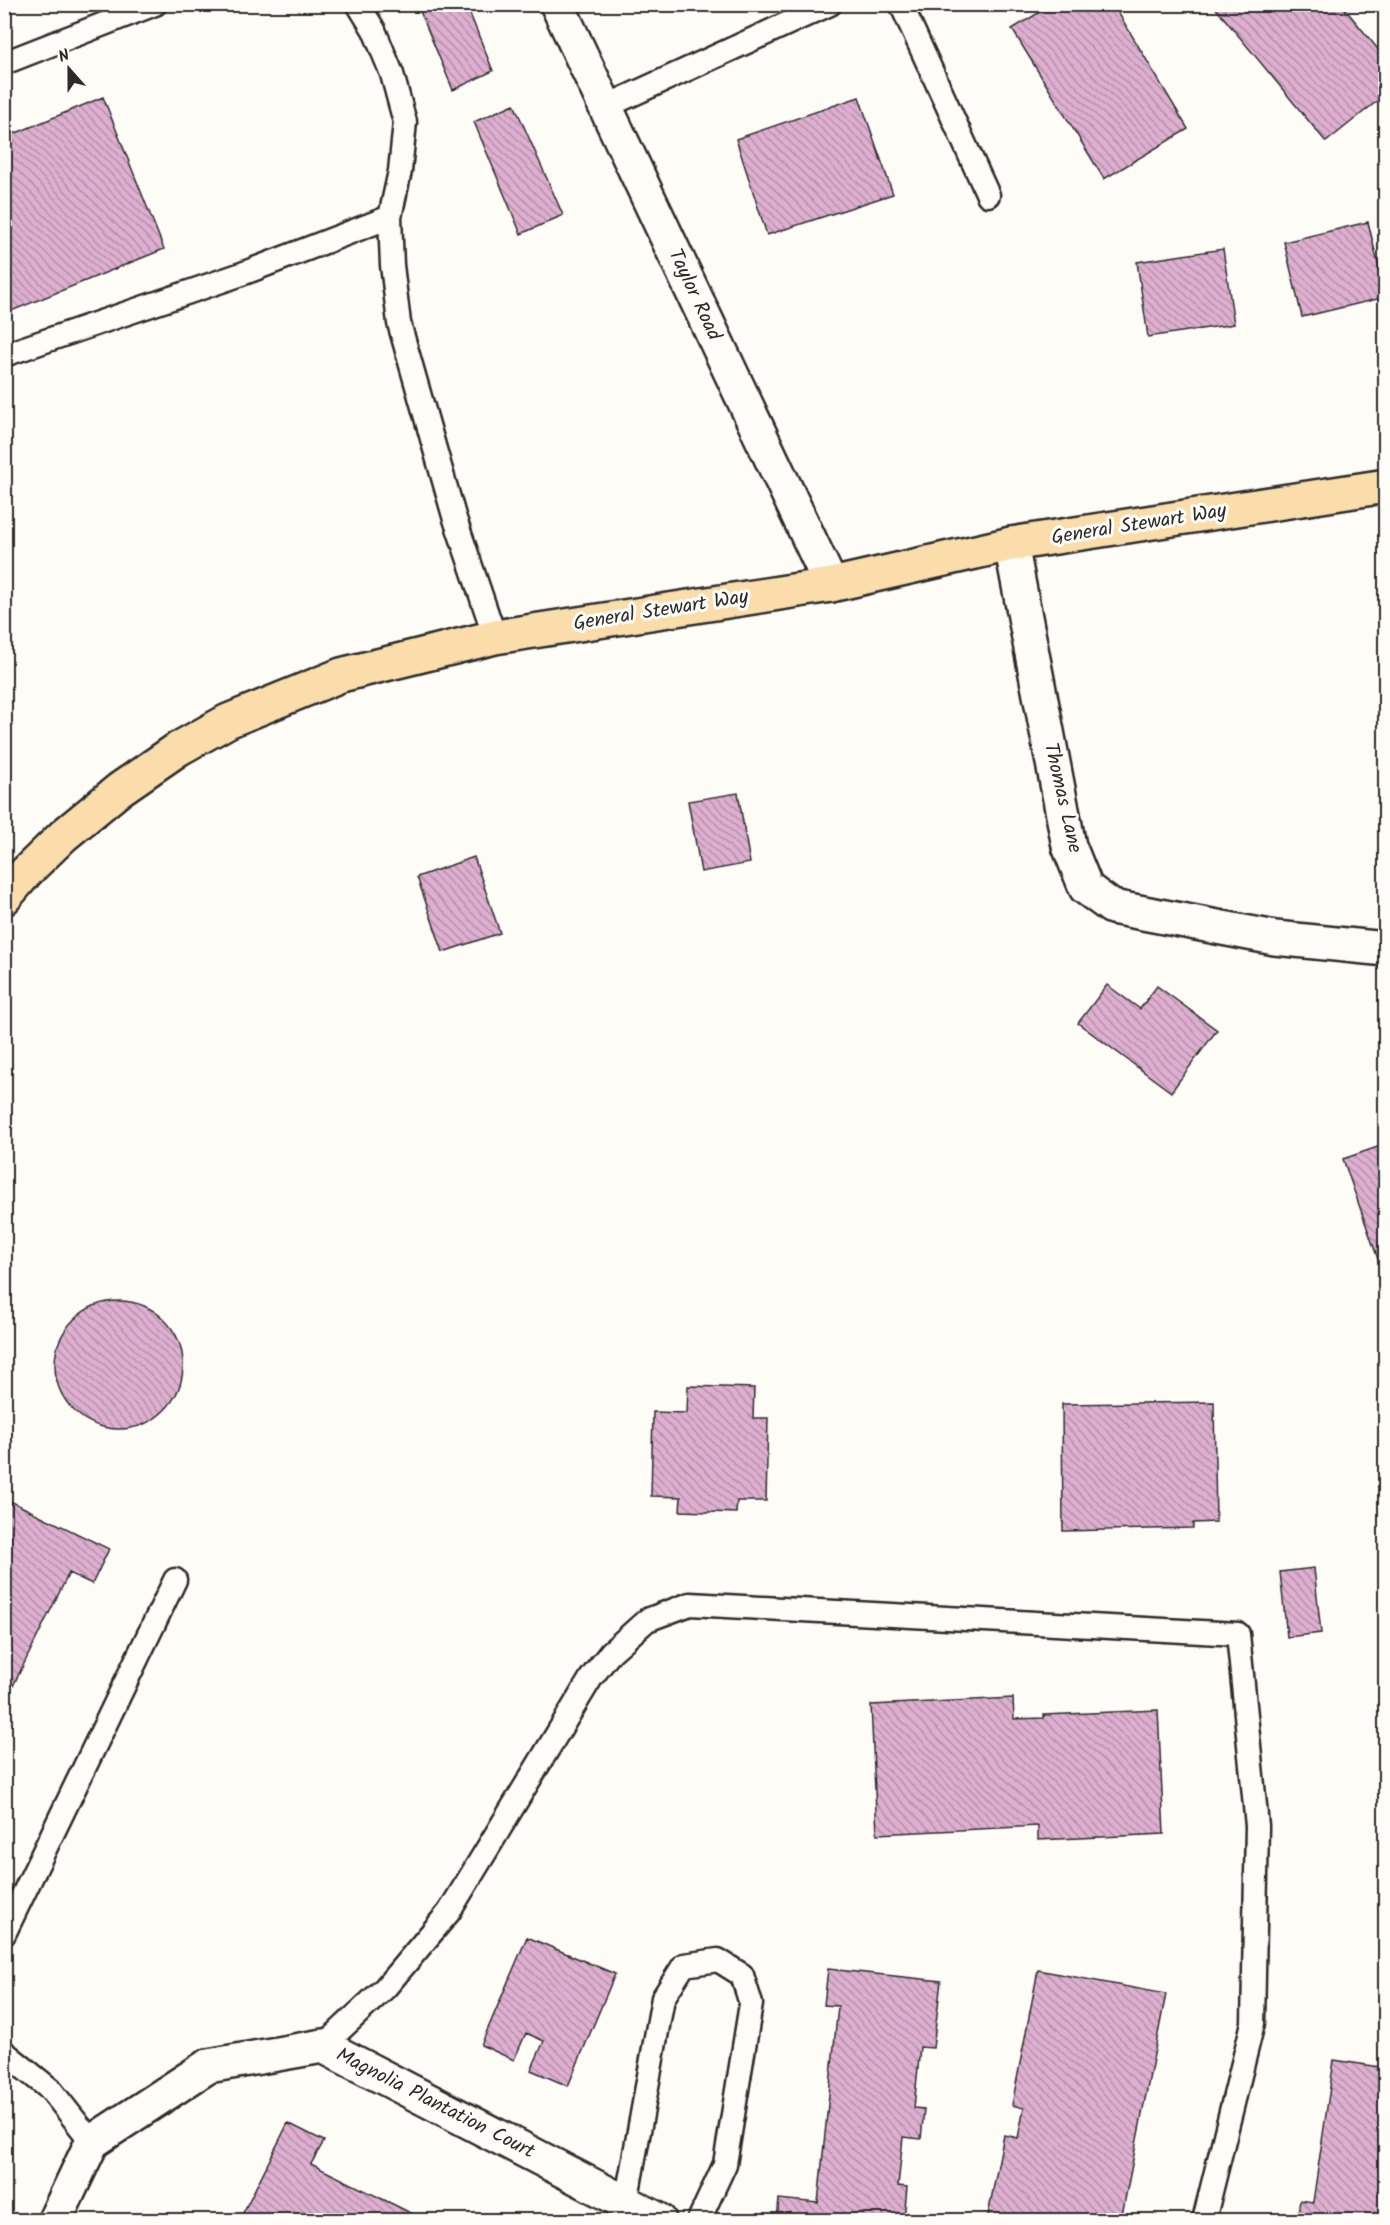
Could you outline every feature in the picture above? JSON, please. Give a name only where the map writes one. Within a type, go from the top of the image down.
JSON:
[{"type":"main road","name":"General Stewart Way","points":[[4,898],[27,871],[64,835],[120,789],[178,749],[228,721],[341,675],[495,637],[831,585],[1011,544],[1386,486]]},
{"type":"street","name":"Taylor Road","points":[[557,4],[831,585]]},
{"type":"street","name":"Thomas Lane","points":[[1011,544],[1069,846],[1086,888],[1112,908],[1275,938],[1386,949]]},
{"type":"street","name":"Magnolia Plantation Court","points":[[92,2142],[208,2066],[323,2046],[659,2220]]},
{"type":"street","points":[[55,2220],[92,2142]]},
{"type":"lane","points":[[4,63],[155,4]]},
{"type":"lane","points":[[358,4],[374,30],[392,74],[405,122],[400,171],[390,218],[392,265],[399,323],[454,516],[495,637]]},
{"type":"lane","points":[[605,107],[830,4]]},
{"type":"lane","points":[[901,4],[987,195]]},
{"type":"lane","points":[[4,355],[239,274],[390,218]]},
{"type":"lane","points":[[4,1934],[175,1580]]},
{"type":"lane","points":[[323,2046],[385,1988],[448,1912],[591,1678],[611,1652],[647,1620],[690,1604],[1238,1634],[1257,1826],[1253,2023],[1204,2220]]},
{"type":"lane","points":[[626,2203],[663,1998],[684,1965],[718,1960],[742,1975],[751,2004],[725,2164],[699,2220]]},
{"type":"lane","points":[[4,2052],[51,2090],[92,2142]]},
{"type":"building","points":[[417,4],[466,4],[493,71],[453,90]]},
{"type":"building","points":[[1053,4],[1113,4],[1188,129],[1104,179],[1012,29]]},
{"type":"building","points":[[1216,4],[1341,4],[1386,59],[1386,94],[1326,142],[1214,6]]},
{"type":"building","points":[[103,97],[164,249],[4,314],[4,138]]},
{"type":"building","points":[[859,97],[893,194],[767,235],[736,139]]},
{"type":"building","points":[[514,104],[563,215],[521,234],[474,122]]},
{"type":"building","points":[[1368,222],[1386,297],[1302,317],[1284,242]]},
{"type":"building","points":[[1223,249],[1234,324],[1148,337],[1137,262]]},
{"type":"building","points":[[738,793],[750,863],[701,872],[688,801]]},
{"type":"building","points":[[474,857],[500,933],[443,952],[417,877]]},
{"type":"building","points":[[1107,985],[1140,1009],[1157,986],[1217,1030],[1171,1092],[1078,1023]]},
{"type":"building","points":[[1386,1144],[1386,1282],[1343,1159]]},
{"type":"building","points":[[119,1301],[144,1306],[164,1320],[178,1340],[183,1365],[178,1390],[164,1410],[144,1424],[119,1429],[94,1424],[74,1410],[60,1390],[55,1365],[60,1340],[74,1320],[94,1306]]},
{"type":"building","points":[[688,1386],[754,1388],[753,1418],[768,1418],[766,1501],[737,1501],[736,1513],[680,1511],[681,1497],[651,1496],[653,1412],[687,1413]]},
{"type":"building","points":[[1214,1402],[1216,1522],[1193,1523],[1193,1528],[1063,1531],[1062,1404]]},
{"type":"building","points":[[4,1498],[109,1549],[92,1584],[69,1573],[4,1704]]},
{"type":"building","points":[[1314,1568],[1321,1633],[1287,1637],[1280,1572]]},
{"type":"building","points":[[1013,1698],[1014,1719],[1044,1718],[1044,1715],[1158,1710],[1164,1834],[1038,1840],[1038,1826],[877,1834],[871,1705]]},
{"type":"building","points":[[527,1937],[615,1974],[568,2086],[531,2070],[544,2041],[526,2033],[514,2060],[481,2045]]},
{"type":"building","points":[[828,1969],[941,1981],[933,2048],[920,2047],[914,2108],[924,2109],[921,2139],[903,2137],[898,2186],[907,2187],[904,2220],[777,2220],[779,2199],[818,2203],[838,2006],[824,2005]]},
{"type":"building","points":[[1038,1970],[1166,1994],[1121,2220],[987,2220],[1004,2135],[1018,2138],[1024,2108],[1012,2105]]},
{"type":"building","points":[[1334,2060],[1386,2068],[1386,2220],[1297,2220],[1300,2200],[1313,2202]]},
{"type":"building","points":[[288,2123],[324,2141],[311,2164],[425,2220],[240,2219]]}]
